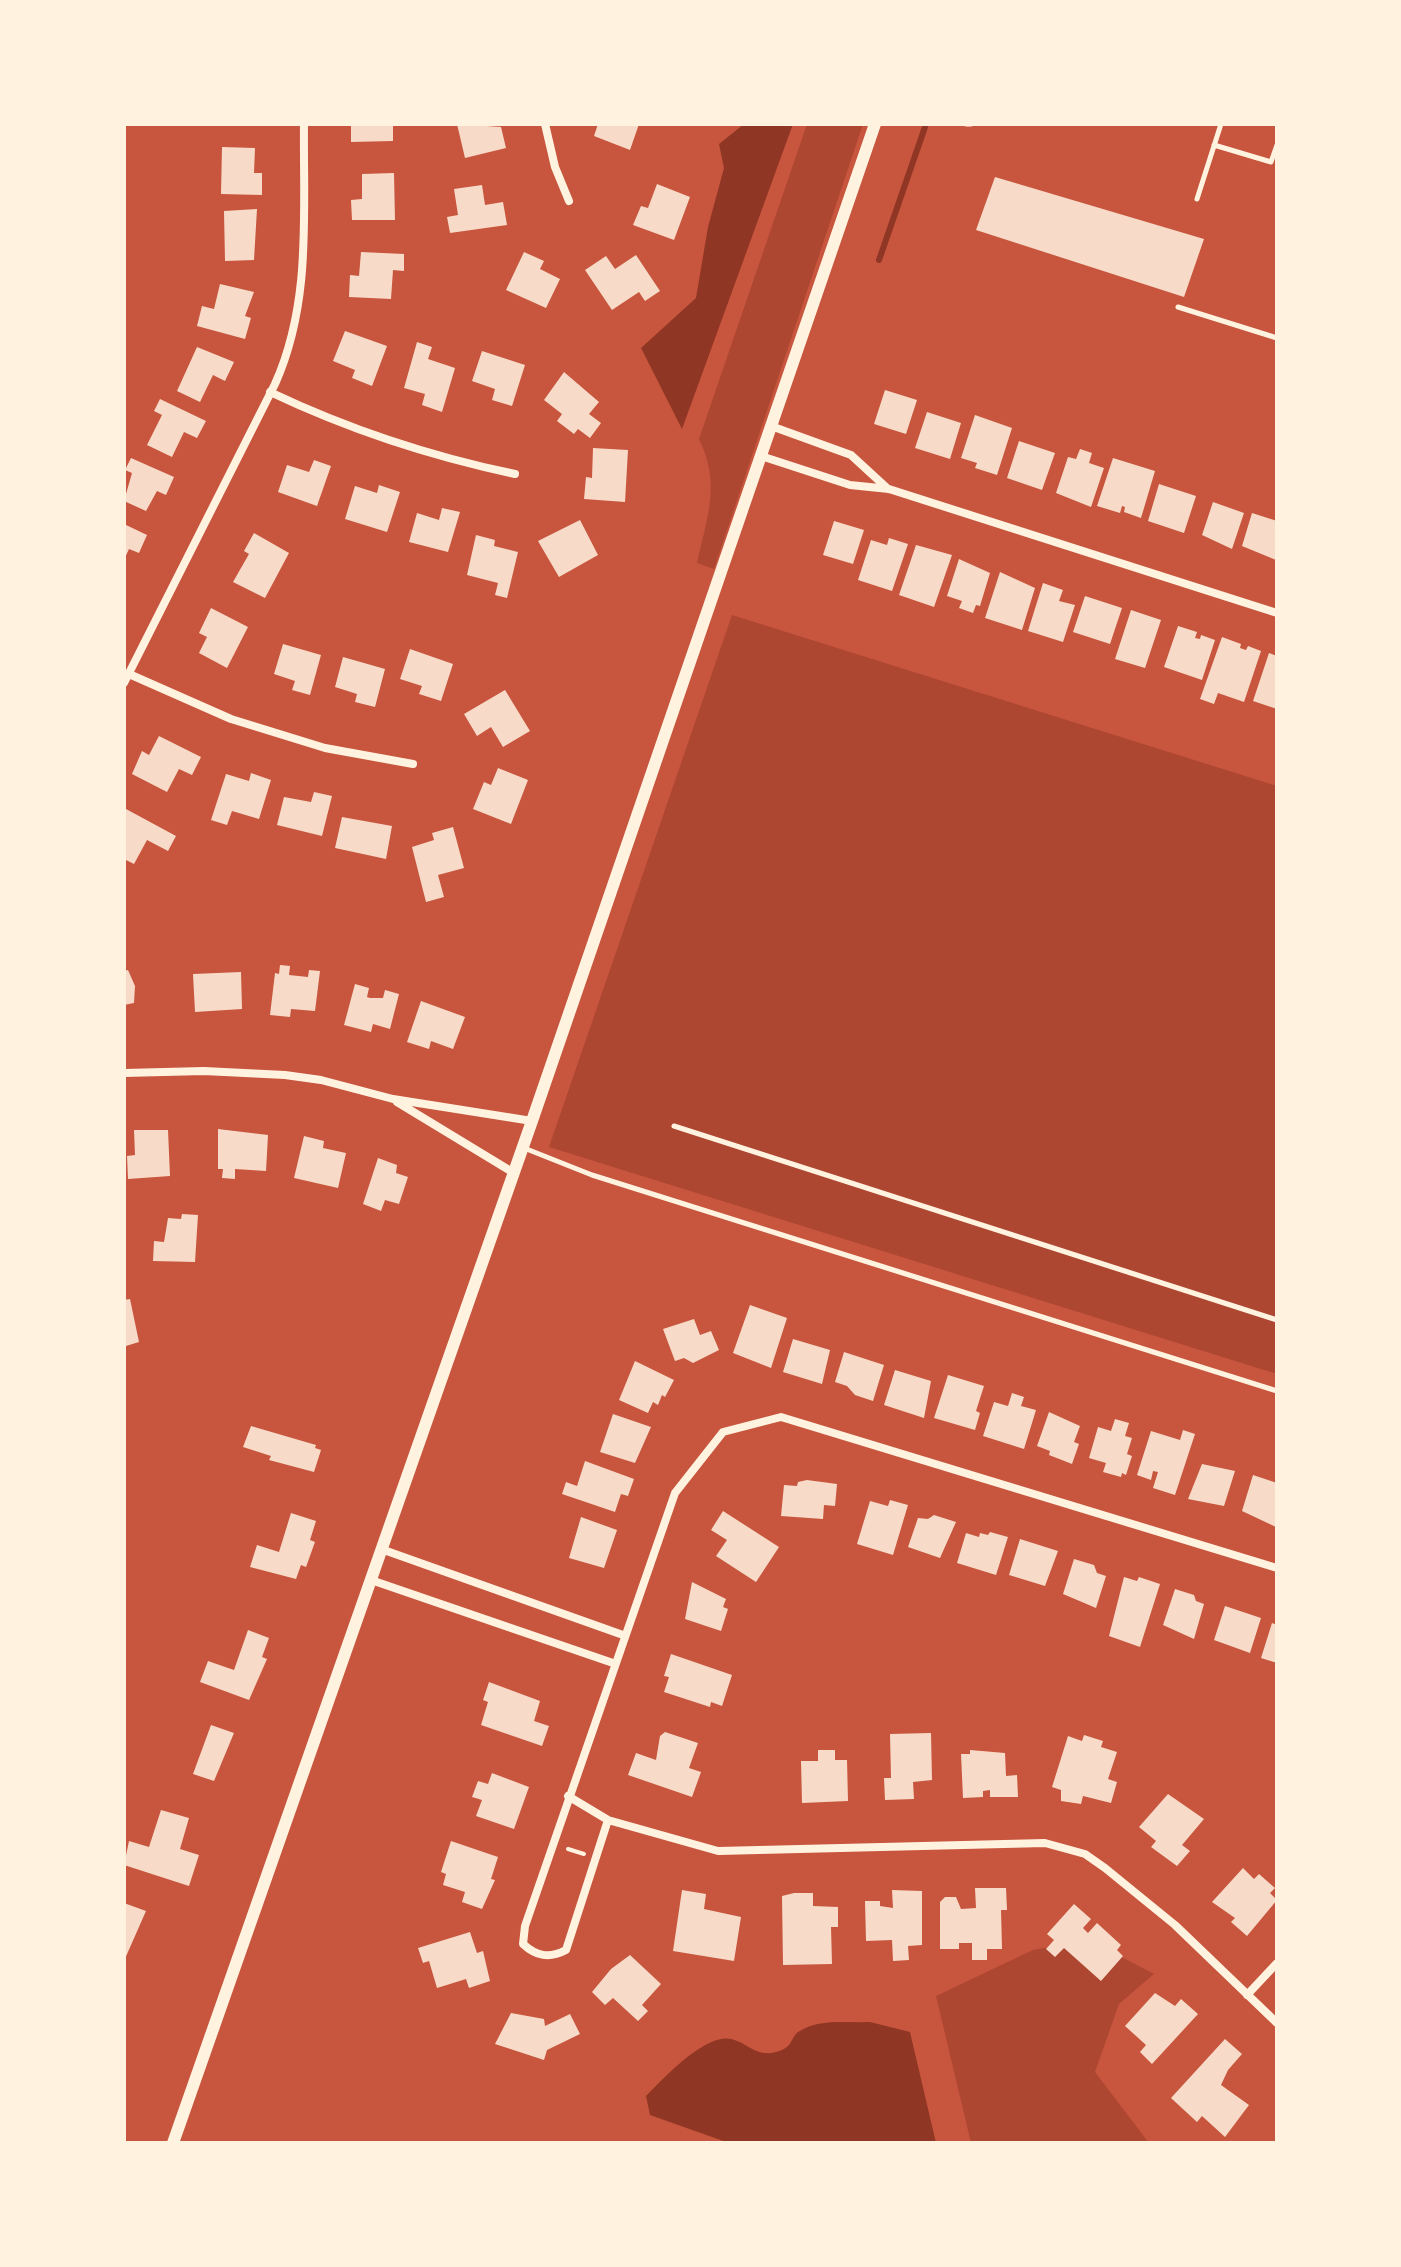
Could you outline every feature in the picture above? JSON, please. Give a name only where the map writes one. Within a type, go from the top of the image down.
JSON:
[{"type":"street","points":[[124,683],[270,392],[292,339],[301,297],[304,124]]},
{"type":"street","points":[[545,124],[555,167],[569,201]]},
{"type":"street","points":[[173,2143],[514,1173],[875,124]]},
{"type":"street","points":[[270,392],[333,422],[421,452],[515,474]]},
{"type":"street","points":[[771,426],[851,455],[889,489]]},
{"type":"street","points":[[761,456],[850,485],[889,489],[1277,613]]},
{"type":"street","points":[[129,674],[231,719],[325,748],[413,764]]},
{"type":"street","points":[[124,1073],[204,1071],[285,1075],[321,1080],[393,1099],[532,1121]]},
{"type":"street","points":[[393,1099],[514,1173]]},
{"type":"street","points":[[608,1820],[566,1950],[545,1956],[533,1953],[523,1944],[525,1926],[623,1635],[675,1493],[723,1432],[781,1417],[1277,1568]]},
{"type":"street","points":[[381,1549],[623,1635]]},
{"type":"street","points":[[371,1580],[613,1663]]},
{"type":"street","points":[[568,1796],[608,1820],[718,1851],[1045,1843],[1085,1854],[1175,1925],[1277,2023]]},
{"type":"street","points":[[1247,1995],[1277,1963]]},
{"type":"lane","points":[[1197,199],[1221,124]]},
{"type":"lane","points":[[1214,145],[1274,163],[1277,145]]},
{"type":"lane","points":[[1178,307],[1277,338]]},
{"type":"lane","points":[[674,1126],[1277,1320]]},
{"type":"lane","points":[[523,1147],[592,1175],[1277,1391]]},
{"type":"path","points":[[568,1849],[590,1856]]},
{"type":"shaded area","points":[[744,124],[793,124],[682,429],[641,348],[696,298],[708,227],[724,168],[719,144]]},
{"type":"shaded area","points":[[807,124],[863,124],[714,569],[697,563],[708,516],[711,486],[706,455],[699,439]]},
{"type":"shaded area","points":[[732,615],[1277,786],[1277,1374],[549,1147]]},
{"type":"shaded area","points":[[1089,1940],[1154,1974],[1119,2004],[1095,2072],[1149,2143],[971,2143],[936,1996],[1033,1950]]},
{"type":"shaded area","points":[[870,2022],[910,2032],[936,2143],[729,2143],[650,2115],[646,2096],[685,2059],[709,2043],[731,2039],[760,2052],[773,2053],[788,2046],[798,2032],[815,2025]]},
{"type":"building","points":[[351,124],[393,124],[393,141],[351,142]]},
{"type":"building","points":[[457,124],[501,127],[506,148],[465,158]]},
{"type":"building","points":[[598,124],[639,124],[630,150],[594,136]]},
{"type":"building","points":[[222,147],[255,148],[254,173],[262,173],[262,195],[221,194]]},
{"type":"building","points":[[394,173],[395,220],[352,220],[351,200],[362,199],[362,174]]},
{"type":"building","points":[[995,177],[1204,239],[1184,297],[976,230]]},
{"type":"building","points":[[657,184],[690,197],[674,240],[633,225],[641,206],[648,208]]},
{"type":"building","points":[[482,185],[485,205],[503,202],[507,225],[450,233],[447,217],[458,215],[454,189]]},
{"type":"building","points":[[257,209],[254,260],[225,261],[224,211]]},
{"type":"building","points":[[361,252],[404,254],[404,271],[393,270],[391,299],[349,297],[350,275],[359,276]]},
{"type":"building","points":[[524,252],[544,261],[540,269],[560,279],[546,308],[506,290]]},
{"type":"building","points":[[636,255],[660,291],[645,301],[639,292],[612,310],[585,270],[606,256],[615,269]]},
{"type":"building","points":[[220,284],[254,292],[245,316],[251,318],[245,339],[197,326],[202,306],[214,309]]},
{"type":"building","points":[[345,331],[387,346],[372,386],[352,378],[355,370],[333,361]]},
{"type":"building","points":[[417,342],[432,347],[428,359],[455,368],[442,412],[422,405],[425,394],[404,388]]},
{"type":"building","points":[[197,347],[234,362],[225,381],[213,375],[200,402],[177,391]]},
{"type":"building","points":[[482,351],[525,365],[512,406],[492,400],[495,389],[472,381]]},
{"type":"building","points":[[564,372],[599,402],[589,414],[601,423],[590,438],[578,429],[574,434],[557,421],[562,414],[544,400]]},
{"type":"building","points":[[885,390],[917,400],[906,434],[874,424]]},
{"type":"building","points":[[160,399],[206,421],[197,438],[184,432],[172,457],[147,445],[162,415],[154,411]]},
{"type":"building","points":[[927,412],[961,423],[950,459],[915,448]]},
{"type":"building","points":[[975,415],[1012,428],[997,475],[975,468],[977,463],[961,458]]},
{"type":"building","points":[[1019,441],[1055,453],[1042,490],[1007,478]]},
{"type":"building","points":[[593,448],[628,450],[625,502],[584,499],[586,477],[592,478]]},
{"type":"building","points":[[1080,449],[1092,453],[1089,463],[1104,468],[1091,507],[1056,493],[1068,457],[1076,459]]},
{"type":"building","points":[[131,458],[174,477],[166,495],[157,491],[146,511],[124,501],[132,473],[125,470]]},
{"type":"building","points":[[1113,458],[1155,471],[1141,518],[1124,512],[1125,507],[1122,506],[1120,513],[1097,506]]},
{"type":"building","points":[[314,460],[331,466],[317,506],[278,492],[287,465],[309,472]]},
{"type":"building","points":[[1159,484],[1196,496],[1184,533],[1148,521]]},
{"type":"building","points":[[379,485],[400,492],[387,532],[345,519],[355,486],[377,493]]},
{"type":"building","points":[[1213,502],[1244,513],[1232,549],[1202,535]]},
{"type":"building","points":[[442,508],[460,512],[448,552],[409,542],[417,513],[439,520]]},
{"type":"building","points":[[1252,513],[1277,521],[1276,560],[1242,546]]},
{"type":"building","points":[[580,520],[598,555],[559,577],[538,541]]},
{"type":"building","points":[[834,521],[864,530],[853,564],[823,555]]},
{"type":"building","points":[[124,524],[147,535],[139,553],[129,549],[124,560]]},
{"type":"building","points":[[254,533],[289,553],[265,598],[233,582],[249,554],[244,551]]},
{"type":"building","points":[[476,535],[495,540],[494,546],[518,552],[507,598],[495,595],[498,583],[467,575]]},
{"type":"building","points":[[889,538],[908,544],[892,591],[858,580],[871,540],[887,545]]},
{"type":"building","points":[[916,545],[952,555],[934,607],[899,595]]},
{"type":"building","points":[[959,559],[990,573],[980,606],[976,605],[973,613],[959,608],[962,601],[947,596]]},
{"type":"building","points":[[1000,572],[1035,588],[1022,630],[985,618]]},
{"type":"building","points":[[1043,583],[1063,590],[1059,601],[1075,605],[1063,642],[1028,631]]},
{"type":"building","points":[[1085,596],[1122,608],[1110,644],[1073,632]]},
{"type":"building","points":[[211,608],[248,627],[227,668],[199,653],[207,637],[199,633]]},
{"type":"building","points":[[1131,610],[1161,620],[1145,668],[1115,659]]},
{"type":"building","points":[[1178,626],[1197,632],[1195,638],[1200,639],[1201,635],[1215,640],[1202,680],[1164,667]]},
{"type":"building","points":[[1222,637],[1241,644],[1240,648],[1246,650],[1248,646],[1261,651],[1244,702],[1218,693],[1214,704],[1200,699]]},
{"type":"building","points":[[283,644],[321,655],[310,695],[292,690],[295,681],[274,674]]},
{"type":"building","points":[[410,649],[453,664],[441,701],[419,694],[422,686],[400,679]]},
{"type":"building","points":[[1269,653],[1277,656],[1277,709],[1253,701]]},
{"type":"building","points":[[343,657],[385,669],[375,707],[355,702],[357,694],[335,687]]},
{"type":"building","points":[[505,690],[530,731],[503,747],[491,727],[477,736],[464,714]]},
{"type":"building","points":[[159,736],[201,757],[192,775],[179,769],[167,792],[132,774],[142,751],[149,755]]},
{"type":"building","points":[[498,768],[528,780],[511,824],[473,809],[484,782],[491,785]]},
{"type":"building","points":[[251,773],[271,780],[259,819],[232,811],[227,825],[211,820],[226,774],[249,781]]},
{"type":"building","points":[[314,792],[332,796],[322,836],[277,825],[284,797],[311,802]]},
{"type":"building","points":[[126,809],[176,836],[168,851],[147,840],[134,864],[124,859]]},
{"type":"building","points":[[342,817],[392,826],[386,859],[335,848]]},
{"type":"building","points":[[453,827],[464,868],[438,875],[444,897],[426,902],[412,847],[434,840],[432,833]]},
{"type":"building","points":[[280,965],[290,966],[289,975],[308,977],[309,970],[320,971],[315,1011],[291,1009],[290,1017],[270,1015],[275,973],[279,974]]},
{"type":"building","points":[[128,970],[135,986],[134,1003],[124,1005],[124,971]]},
{"type":"building","points":[[241,972],[242,1009],[195,1012],[193,974]]},
{"type":"building","points":[[355,984],[369,988],[367,997],[370,998],[383,998],[385,990],[399,994],[390,1029],[373,1024],[371,1032],[344,1025]]},
{"type":"building","points":[[421,1001],[465,1017],[453,1049],[431,1041],[429,1049],[407,1042]]},
{"type":"building","points":[[218,1129],[268,1135],[266,1171],[235,1169],[235,1179],[222,1178],[223,1169],[218,1169]]},
{"type":"building","points":[[134,1130],[168,1130],[170,1176],[128,1179],[127,1156],[135,1155]]},
{"type":"building","points":[[304,1136],[324,1141],[323,1148],[346,1153],[338,1188],[294,1178]]},
{"type":"building","points":[[378,1158],[397,1165],[396,1173],[408,1177],[399,1204],[385,1200],[381,1211],[363,1204]]},
{"type":"building","points":[[182,1214],[198,1215],[195,1262],[153,1261],[154,1241],[164,1242],[168,1218],[181,1219]]},
{"type":"building","points":[[130,1299],[139,1342],[126,1346],[124,1300]]},
{"type":"building","points":[[750,1305],[787,1318],[771,1368],[733,1353]]},
{"type":"building","points":[[694,1319],[700,1335],[711,1331],[719,1350],[693,1363],[684,1358],[675,1361],[663,1329]]},
{"type":"building","points":[[793,1339],[830,1350],[822,1384],[783,1372]]},
{"type":"building","points":[[844,1352],[884,1365],[873,1401],[855,1395],[847,1386],[835,1382]]},
{"type":"building","points":[[635,1361],[674,1380],[665,1397],[662,1395],[658,1405],[653,1402],[648,1413],[619,1400]]},
{"type":"building","points":[[895,1370],[931,1381],[924,1418],[884,1405]]},
{"type":"building","points":[[948,1375],[984,1386],[976,1411],[980,1413],[975,1430],[934,1418]]},
{"type":"building","points":[[1012,1393],[1024,1397],[1021,1406],[1036,1410],[1024,1449],[983,1436],[994,1402],[1008,1406]]},
{"type":"building","points":[[1049,1412],[1080,1426],[1074,1442],[1079,1444],[1072,1464],[1049,1455],[1050,1451],[1037,1446]]},
{"type":"building","points":[[613,1414],[651,1427],[635,1463],[600,1452]]},
{"type":"building","points":[[1115,1419],[1129,1423],[1125,1436],[1132,1438],[1127,1454],[1132,1456],[1126,1475],[1122,1473],[1121,1477],[1103,1472],[1106,1463],[1089,1458],[1098,1427],[1111,1431]]},
{"type":"building","points":[[251,1426],[316,1445],[315,1448],[321,1450],[314,1472],[269,1460],[271,1456],[243,1447]]},
{"type":"building","points":[[1183,1430],[1195,1434],[1175,1495],[1153,1488],[1158,1472],[1153,1471],[1151,1480],[1137,1475],[1151,1431],[1180,1440]]},
{"type":"building","points":[[585,1461],[634,1479],[628,1496],[621,1494],[615,1512],[562,1494],[566,1482],[577,1486]]},
{"type":"building","points":[[1202,1464],[1235,1471],[1224,1506],[1188,1499]]},
{"type":"building","points":[[1253,1475],[1277,1483],[1276,1527],[1242,1511]]},
{"type":"building","points":[[807,1480],[837,1484],[835,1506],[824,1505],[823,1519],[781,1516],[784,1485],[797,1486],[798,1482]]},
{"type":"building","points":[[890,1500],[908,1505],[893,1555],[857,1544],[870,1501],[888,1506]]},
{"type":"building","points":[[723,1511],[779,1547],[756,1582],[716,1556],[727,1540],[711,1530]]},
{"type":"building","points":[[291,1513],[316,1521],[310,1540],[315,1542],[306,1567],[301,1565],[296,1579],[250,1567],[257,1545],[279,1552]]},
{"type":"building","points":[[934,1515],[956,1522],[940,1558],[908,1547],[918,1518],[928,1519]]},
{"type":"building","points":[[581,1517],[617,1530],[604,1568],[569,1558]]},
{"type":"building","points":[[990,1532],[1008,1537],[996,1575],[957,1563],[966,1533],[979,1537],[980,1533],[988,1535]]},
{"type":"building","points":[[1020,1539],[1058,1551],[1045,1586],[1009,1575]]},
{"type":"building","points":[[1074,1559],[1094,1565],[1097,1573],[1106,1576],[1096,1608],[1063,1594]]},
{"type":"building","points":[[1124,1577],[1137,1581],[1139,1577],[1160,1584],[1140,1647],[1109,1636]]},
{"type":"building","points":[[692,1582],[726,1599],[723,1607],[728,1609],[721,1631],[685,1619]]},
{"type":"building","points":[[1175,1589],[1194,1595],[1196,1601],[1204,1604],[1194,1639],[1163,1625]]},
{"type":"building","points":[[1225,1606],[1261,1618],[1250,1653],[1214,1640]]},
{"type":"building","points":[[1272,1623],[1277,1625],[1277,1663],[1261,1658]]},
{"type":"building","points":[[248,1630],[269,1638],[262,1657],[267,1659],[249,1700],[200,1682],[208,1661],[234,1670]]},
{"type":"building","points":[[671,1654],[732,1675],[722,1706],[711,1702],[710,1707],[664,1692],[669,1677],[664,1676]]},
{"type":"building","points":[[489,1682],[540,1701],[534,1721],[549,1726],[542,1746],[481,1725],[488,1702],[483,1700]]},
{"type":"building","points":[[211,1725],[234,1733],[214,1781],[193,1774]]},
{"type":"building","points":[[665,1732],[698,1743],[689,1768],[701,1772],[692,1797],[628,1775],[636,1753],[656,1760],[660,1736]]},
{"type":"building","points":[[931,1733],[932,1780],[913,1782],[914,1799],[885,1800],[884,1778],[891,1778],[890,1734]]},
{"type":"building","points":[[1084,1735],[1103,1741],[1101,1747],[1117,1752],[1108,1779],[1117,1782],[1111,1803],[1083,1796],[1081,1804],[1061,1801],[1061,1790],[1052,1787],[1068,1736],[1082,1741]]},
{"type":"building","points":[[818,1750],[835,1750],[835,1760],[847,1760],[848,1801],[802,1803],[801,1761],[818,1761]]},
{"type":"building","points":[[970,1750],[1005,1753],[1006,1776],[1017,1775],[1018,1797],[990,1797],[990,1790],[983,1791],[983,1797],[963,1798],[961,1754],[970,1754]]},
{"type":"building","points":[[492,1773],[529,1787],[514,1829],[476,1816],[482,1800],[472,1797],[478,1781],[488,1784]]},
{"type":"building","points":[[1168,1794],[1204,1819],[1182,1845],[1190,1851],[1177,1866],[1151,1847],[1156,1841],[1139,1827]]},
{"type":"building","points":[[161,1810],[189,1818],[180,1849],[199,1855],[189,1886],[124,1865],[129,1841],[149,1847]]},
{"type":"building","points":[[451,1841],[498,1857],[491,1879],[495,1880],[482,1909],[462,1902],[465,1892],[443,1885],[446,1874],[441,1872]]},
{"type":"building","points":[[1243,1868],[1254,1879],[1259,1874],[1275,1888],[1270,1893],[1277,1900],[1247,1936],[1231,1922],[1235,1918],[1212,1902]]},
{"type":"building","points":[[975,1888],[1006,1888],[1007,1910],[1001,1910],[1002,1949],[987,1949],[987,1960],[972,1960],[972,1943],[959,1943],[959,1949],[940,1949],[940,1902],[945,1897],[956,1897],[961,1909],[976,1908]]},
{"type":"building","points":[[682,1890],[706,1894],[704,1909],[741,1917],[734,1961],[673,1951]]},
{"type":"building","points":[[892,1890],[922,1891],[922,1945],[908,1946],[909,1960],[893,1961],[892,1940],[866,1941],[865,1901],[880,1901],[880,1906],[893,1908]]},
{"type":"building","points":[[813,1893],[813,1906],[838,1907],[838,1927],[831,1927],[832,1964],[783,1965],[782,1896]]},
{"type":"building","points":[[124,1903],[146,1911],[124,1961]]},
{"type":"building","points":[[1074,1904],[1091,1919],[1083,1928],[1088,1933],[1097,1923],[1121,1945],[1117,1950],[1123,1956],[1101,1981],[1064,1948],[1055,1957],[1046,1949],[1054,1940],[1047,1934]]},
{"type":"building","points":[[470,1932],[477,1953],[483,1951],[490,1981],[469,1988],[466,1979],[437,1988],[429,1961],[423,1963],[418,1948]]},
{"type":"building","points":[[630,1955],[661,1984],[642,2005],[648,2011],[638,2021],[613,1998],[605,2005],[592,1992],[611,1969]]},
{"type":"building","points":[[1155,1993],[1175,2006],[1181,1999],[1198,2014],[1152,2064],[1140,2052],[1146,2045],[1125,2026]]},
{"type":"building","points":[[511,2013],[544,2019],[545,2026],[570,2014],[580,2034],[547,2050],[544,2060],[495,2044]]},
{"type":"building","points":[[1225,2039],[1242,2054],[1228,2070],[1221,2085],[1249,2105],[1225,2137],[1202,2116],[1197,2122],[1171,2098]]},
{"type":"waterway","points":[[879,260],[925,127]]}]
